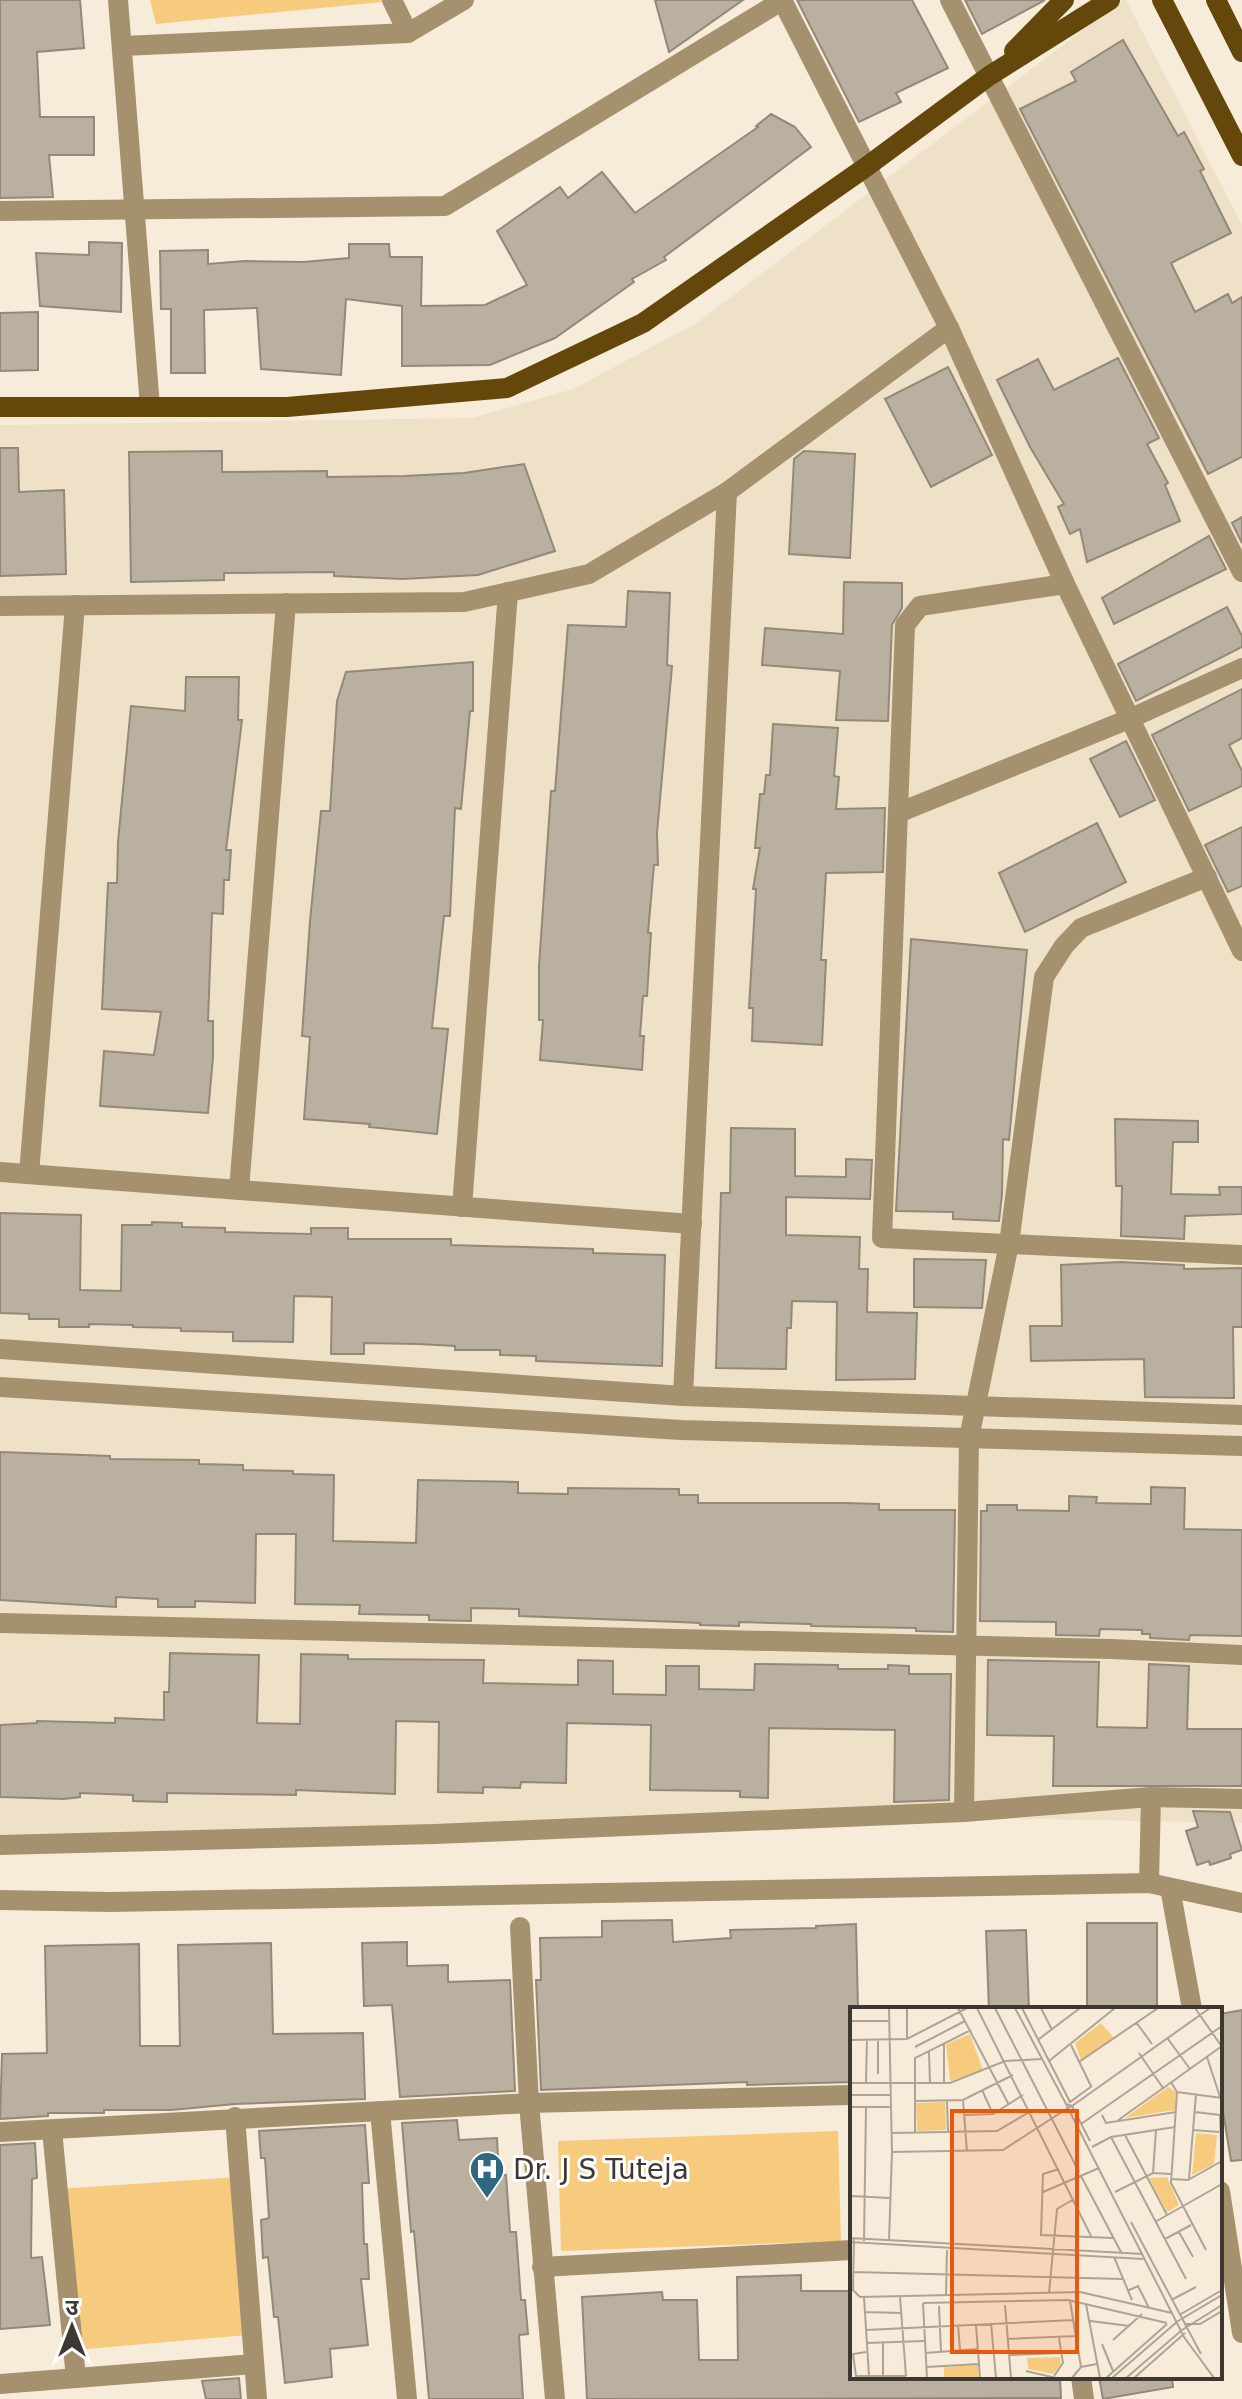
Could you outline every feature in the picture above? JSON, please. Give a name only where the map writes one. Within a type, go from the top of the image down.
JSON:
[{"type":"main road","points":[[989,76],[1064,0]]},
{"type":"main road","points":[[0,407],[287,407],[507,388],[643,323],[866,167],[989,76],[1110,0]]},
{"type":"main road","points":[[1162,0],[1242,156]]},
{"type":"main road","points":[[1216,0],[1242,52]]},
{"type":"street","points":[[118,0],[150,407]]},
{"type":"street","points":[[392,0],[408,33]]},
{"type":"street","points":[[123,46],[408,33],[464,0]]},
{"type":"street","points":[[0,211],[445,206],[782,0],[949,328],[1065,584],[1242,951]]},
{"type":"street","points":[[950,0],[1242,572]]},
{"type":"street","points":[[0,606],[464,602],[589,574],[727,492],[949,328]]},
{"type":"street","points":[[683,1396],[727,492]]},
{"type":"street","points":[[1065,584],[920,606],[905,625],[882,1238],[1242,1255]]},
{"type":"street","points":[[462,1207],[508,592]]},
{"type":"street","points":[[239,1190],[286,603]]},
{"type":"street","points":[[29,1174],[75,605]]},
{"type":"street","points":[[898,813],[1129,719],[1242,668]]},
{"type":"street","points":[[964,1812],[969,1438],[1009,1244],[1044,977],[1064,946],[1081,928],[1207,877]]},
{"type":"street","points":[[0,1172],[692,1224]]},
{"type":"street","points":[[0,1349],[683,1396],[1242,1415]]},
{"type":"street","points":[[0,1387],[681,1430],[1242,1446]]},
{"type":"street","points":[[0,1623],[1111,1649],[1242,1655]]},
{"type":"street","points":[[1149,1883],[1151,1797]]},
{"type":"street","points":[[0,1845],[435,1834],[964,1812],[1151,1797],[1242,1799]]},
{"type":"street","points":[[0,1900],[111,1902],[1149,1883],[1242,1903]]},
{"type":"street","points":[[1170,1888],[1192,2007]]},
{"type":"street","points":[[520,1927],[529,2103],[555,2399]]},
{"type":"street","points":[[0,2132],[529,2103],[850,2095]]},
{"type":"street","points":[[380,2111],[407,2399]]},
{"type":"street","points":[[235,2117],[257,2399]]},
{"type":"street","points":[[52,2130],[76,2378]]},
{"type":"street","points":[[1223,2241],[1242,2333]]},
{"type":"street","points":[[542,2267],[850,2250]]},
{"type":"street","points":[[0,2384],[254,2364]]},
{"type":"street","points":[[1081,2379],[1084,2399]]},
{"type":"shaded area","points":[[150,0],[381,0],[382,2],[156,24]]},
{"type":"shaded area","points":[[1122,0],[1126,0],[1242,225],[1242,1823],[888,1816],[0,1837],[0,425],[472,418],[573,389],[697,323]]},
{"type":"shaded area","points":[[838,2131],[841,2241],[561,2251],[558,2141]]},
{"type":"shaded area","points":[[239,2177],[247,2335],[64,2351],[58,2189]]},
{"type":"building","points":[[0,0],[80,0],[84,48],[37,52],[40,117],[94,117],[94,155],[49,155],[53,197],[0,198]]},
{"type":"building","points":[[655,0],[743,0],[669,52]]},
{"type":"building","points":[[797,0],[912,0],[948,68],[896,93],[901,102],[859,122]]},
{"type":"building","points":[[965,0],[1045,0],[982,34]]},
{"type":"building","points":[[1123,40],[1178,136],[1184,132],[1204,169],[1200,171],[1231,233],[1171,263],[1195,312],[1228,294],[1232,303],[1242,297],[1242,457],[1208,474],[1020,109],[1076,81],[1071,72]]},
{"type":"building","points":[[771,114],[795,127],[811,147],[664,257],[666,260],[632,279],[634,282],[555,338],[490,365],[402,366],[402,306],[346,299],[341,375],[261,369],[257,308],[204,310],[205,373],[171,373],[171,309],[161,309],[160,251],[208,250],[208,264],[303,262],[349,258],[349,244],[389,244],[390,257],[422,257],[421,306],[485,305],[527,285],[497,231],[560,187],[568,198],[602,172],[635,213],[758,127]]},
{"type":"building","points":[[89,242],[122,243],[121,312],[40,306],[36,253],[89,255]]},
{"type":"building","points":[[38,312],[38,370],[0,371],[0,313]]},
{"type":"building","points":[[1118,358],[1159,438],[1147,444],[1168,483],[1165,485],[1180,521],[1087,562],[1080,529],[1070,534],[1058,507],[1064,504],[1030,447],[997,380],[1038,359],[1054,390]]},
{"type":"building","points":[[948,367],[992,455],[931,487],[885,399]]},
{"type":"building","points":[[0,448],[18,448],[19,492],[64,490],[66,574],[0,576]]},
{"type":"building","points":[[222,451],[222,472],[327,471],[327,477],[464,473],[524,464],[555,551],[478,575],[402,579],[334,576],[334,572],[224,573],[224,580],[131,582],[129,452]]},
{"type":"building","points":[[804,451],[855,454],[850,558],[789,554],[794,459]]},
{"type":"building","points":[[1242,517],[1242,543],[1232,523]]},
{"type":"building","points":[[1209,536],[1226,569],[1114,624],[1102,598]]},
{"type":"building","points":[[844,582],[902,583],[902,608],[892,625],[888,721],[836,720],[840,671],[762,665],[765,628],[843,634]]},
{"type":"building","points":[[628,591],[670,593],[667,665],[672,666],[657,833],[658,865],[654,865],[648,933],[651,933],[647,996],[643,996],[640,1036],[644,1036],[642,1070],[540,1060],[543,1020],[539,1020],[539,966],[551,791],[555,791],[568,625],[626,627]]},
{"type":"building","points":[[1227,607],[1242,636],[1242,647],[1136,701],[1118,664]]},
{"type":"building","points":[[473,662],[473,711],[470,711],[461,809],[455,808],[450,916],[444,916],[432,1028],[448,1029],[437,1134],[369,1127],[370,1124],[304,1119],[310,1037],[302,1036],[310,921],[321,811],[330,811],[337,701],[346,672]]},
{"type":"building","points":[[186,677],[239,677],[238,720],[242,720],[226,850],[231,850],[229,880],[224,880],[223,914],[212,913],[208,1021],[213,1021],[213,1057],[208,1113],[100,1106],[104,1051],[154,1055],[161,1012],[102,1009],[108,883],[117,883],[131,706],[185,711]]},
{"type":"building","points":[[1242,689],[1242,738],[1229,745],[1242,771],[1242,786],[1189,811],[1152,735]]},
{"type":"building","points":[[773,724],[838,728],[834,776],[839,777],[836,809],[885,808],[883,872],[826,873],[821,960],[826,960],[822,1045],[752,1041],[753,1008],[749,1008],[756,889],[753,889],[760,848],[755,848],[760,794],[764,794],[766,775],[770,775]]},
{"type":"building","points":[[1126,741],[1155,800],[1120,817],[1090,759]]},
{"type":"building","points":[[1097,823],[1126,882],[1025,932],[999,873]]},
{"type":"building","points":[[1242,827],[1242,886],[1228,892],[1205,845]]},
{"type":"building","points":[[911,939],[1027,950],[1009,1140],[1003,1139],[999,1221],[953,1219],[953,1212],[896,1211]]},
{"type":"building","points":[[1115,1119],[1198,1121],[1198,1142],[1173,1142],[1171,1194],[1220,1195],[1219,1187],[1242,1187],[1242,1214],[1185,1216],[1184,1239],[1121,1236],[1122,1186],[1116,1186]]},
{"type":"building","points":[[731,1128],[795,1129],[795,1176],[846,1177],[846,1159],[872,1160],[870,1199],[786,1197],[786,1235],[860,1237],[859,1269],[868,1269],[867,1312],[917,1313],[915,1379],[836,1380],[837,1302],[792,1301],[791,1328],[787,1328],[786,1369],[716,1368],[721,1193],[730,1193]]},
{"type":"building","points":[[0,1213],[81,1215],[80,1290],[121,1291],[122,1225],[152,1225],[152,1222],[182,1223],[182,1227],[225,1228],[225,1232],[311,1234],[311,1228],[348,1228],[348,1239],[451,1239],[451,1245],[593,1249],[593,1253],[665,1255],[662,1366],[536,1361],[536,1356],[500,1355],[500,1350],[455,1350],[455,1346],[418,1344],[364,1343],[364,1354],[331,1354],[332,1297],[294,1296],[293,1342],[233,1341],[233,1332],[181,1331],[181,1328],[89,1324],[89,1327],[59,1327],[59,1319],[29,1319],[29,1314],[0,1313]]},
{"type":"building","points":[[914,1259],[986,1260],[982,1308],[914,1307]]},
{"type":"building","points":[[1120,1262],[1184,1265],[1184,1269],[1242,1268],[1242,1327],[1233,1327],[1234,1398],[1145,1397],[1144,1359],[1031,1361],[1030,1326],[1062,1326],[1061,1265]]},
{"type":"building","points":[[0,1452],[110,1456],[110,1459],[199,1460],[199,1464],[243,1465],[243,1470],[334,1475],[333,1541],[416,1543],[418,1480],[518,1482],[518,1493],[568,1494],[568,1488],[679,1489],[679,1495],[698,1495],[698,1503],[846,1503],[879,1504],[879,1510],[955,1510],[953,1632],[811,1624],[739,1622],[739,1626],[700,1625],[519,1616],[519,1609],[471,1608],[471,1621],[429,1620],[429,1615],[359,1614],[360,1605],[295,1604],[296,1534],[256,1534],[255,1603],[195,1601],[195,1607],[158,1607],[158,1599],[116,1597],[116,1607],[0,1600]]},
{"type":"building","points":[[1151,1487],[1185,1488],[1184,1529],[1242,1530],[1242,1636],[1190,1635],[1189,1640],[1150,1638],[1150,1634],[1142,1634],[1142,1630],[1100,1629],[1099,1636],[1056,1635],[1056,1622],[980,1621],[981,1511],[987,1511],[987,1505],[1017,1505],[1017,1510],[1069,1511],[1069,1496],[1097,1497],[1096,1503],[1151,1504]]},
{"type":"building","points":[[170,1653],[259,1655],[257,1723],[300,1724],[301,1654],[348,1655],[348,1659],[484,1660],[483,1683],[578,1685],[578,1660],[613,1661],[613,1694],[666,1695],[666,1666],[699,1666],[699,1689],[754,1690],[755,1664],[838,1665],[838,1669],[909,1666],[909,1674],[951,1674],[949,1800],[894,1802],[895,1730],[769,1728],[768,1798],[740,1797],[740,1791],[650,1790],[651,1725],[567,1723],[566,1783],[521,1782],[520,1788],[483,1787],[483,1793],[438,1792],[439,1722],[396,1721],[395,1794],[296,1790],[296,1795],[167,1793],[167,1802],[133,1801],[133,1795],[80,1793],[80,1797],[64,1799],[0,1797],[0,1725],[37,1721],[115,1723],[115,1718],[164,1720],[164,1692],[169,1692]]},
{"type":"building","points":[[988,1660],[1099,1662],[1097,1727],[1147,1728],[1149,1664],[1189,1666],[1187,1729],[1242,1729],[1242,1786],[1053,1786],[1054,1736],[987,1735]]},
{"type":"building","points":[[1193,1811],[1230,1812],[1242,1850],[1230,1854],[1231,1858],[1210,1865],[1209,1861],[1197,1865],[1186,1831],[1198,1827]]},
{"type":"building","points":[[672,1920],[673,1942],[731,1938],[730,1930],[856,1924],[858,2007],[850,2007],[850,2082],[747,2085],[747,2082],[541,2090],[536,1980],[541,1980],[540,1938],[602,1937],[602,1921]]},
{"type":"building","points":[[1087,1923],[1157,1923],[1157,2007],[1087,2007]]},
{"type":"building","points":[[1026,1930],[1029,2007],[989,2007],[986,1931]]},
{"type":"building","points":[[407,1942],[407,1966],[448,1965],[448,1982],[510,1980],[515,2091],[400,2097],[392,2005],[364,2006],[362,1943]]},
{"type":"building","points":[[271,1943],[273,2034],[363,2033],[365,2099],[171,2110],[104,2110],[104,2113],[48,2113],[48,2116],[0,2119],[2,2054],[47,2053],[45,1946],[139,1944],[140,2046],[180,2046],[178,1945]]},
{"type":"building","points":[[1242,2010],[1242,2160],[1231,2161],[1222,2105],[1222,2014]]},
{"type":"building","points":[[457,2120],[459,2140],[497,2138],[499,2176],[506,2175],[510,2232],[516,2232],[521,2300],[525,2300],[528,2334],[519,2335],[523,2399],[429,2399],[402,2123]]},
{"type":"building","points":[[365,2125],[369,2183],[362,2183],[364,2244],[367,2244],[369,2279],[361,2279],[368,2345],[330,2349],[332,2377],[285,2383],[268,2257],[263,2258],[261,2220],[269,2218],[265,2158],[261,2158],[259,2131]]},
{"type":"building","points":[[35,2143],[37,2178],[32,2179],[31,2258],[42,2257],[50,2325],[0,2329],[0,2145]]},
{"type":"building","points":[[801,2275],[801,2291],[850,2291],[850,2379],[1060,2379],[1061,2398],[587,2399],[582,2297],[662,2292],[663,2300],[697,2300],[699,2360],[738,2360],[737,2277]]},
{"type":"building","points":[[239,2378],[241,2399],[206,2399],[202,2381]]},
{"type":"building","points":[[1099,2379],[1172,2379],[1173,2387],[1103,2399]]},
{"type":"place","name":"Dr. J S Tuteja","points":[[487,2200]]}]
